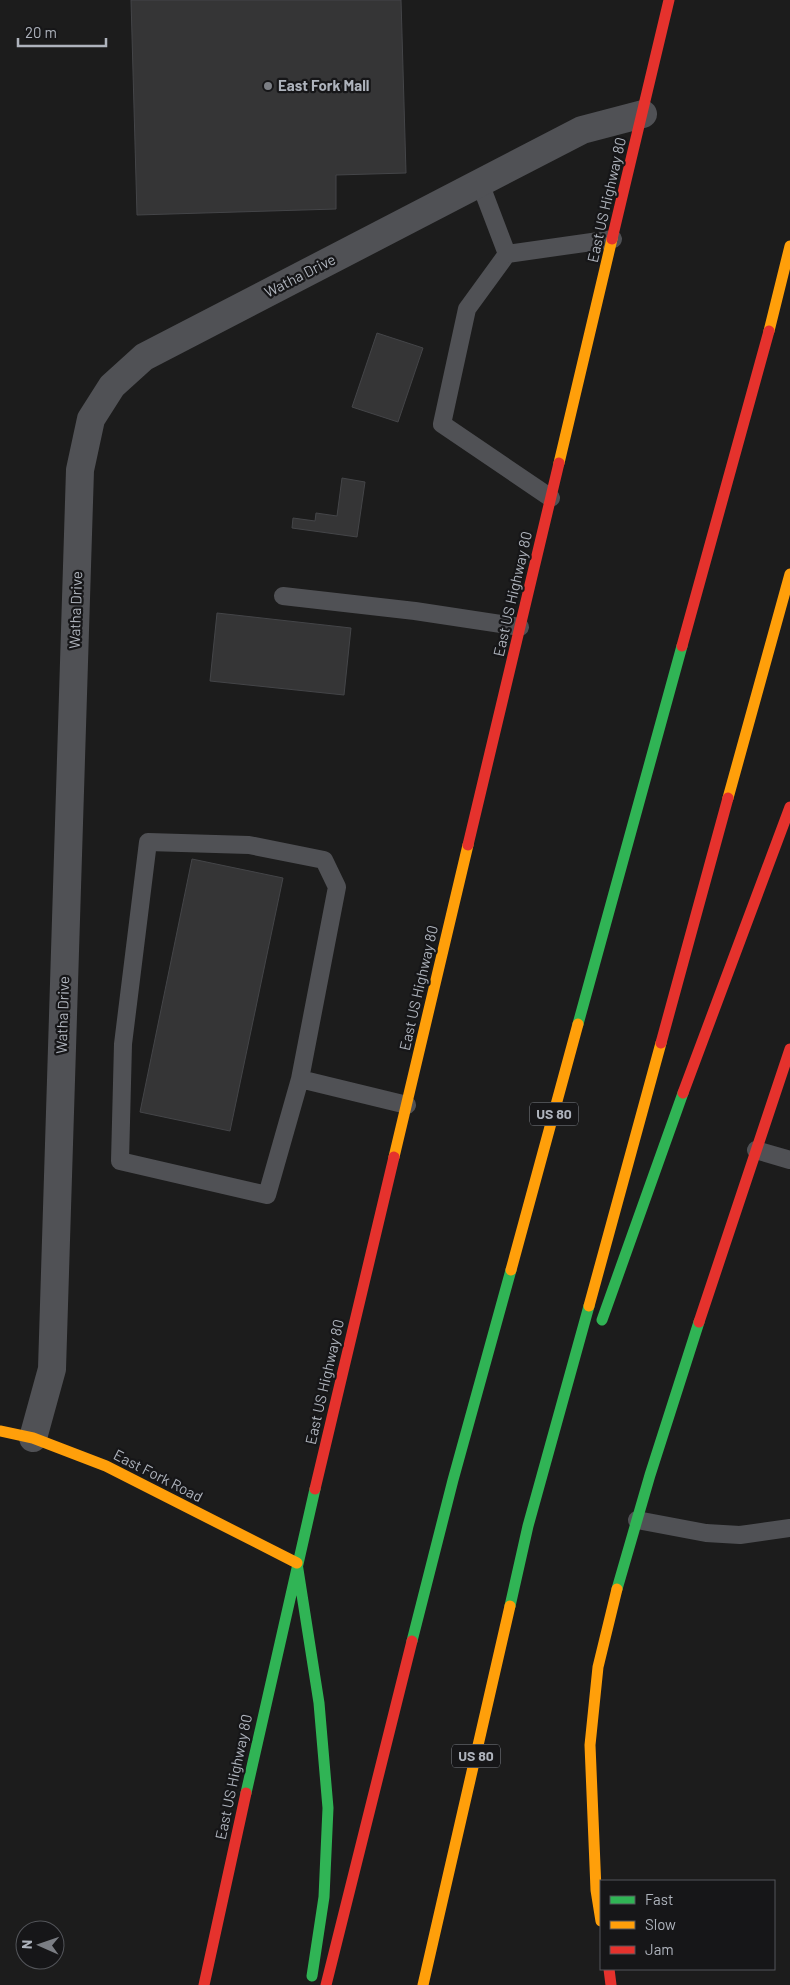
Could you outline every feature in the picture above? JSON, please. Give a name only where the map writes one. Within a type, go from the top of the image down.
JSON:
[{"type":"main road","name":"East US Highway 80","points":[[204,1985],[297,1563],[669,0]]},
{"type":"main road","name":"US 80","points":[[326,1985],[453,1480],[769,331],[790,246]]},
{"type":"main road","name":"US 80","points":[[423,1985],[528,1526],[790,574]]},
{"type":"main road","points":[[598,1331],[714,1005],[790,807]]},
{"type":"main road","points":[[600,1915],[596,1890],[590,1746],[598,1667],[618,1584],[689,1352],[790,1049]]},
{"type":"main road","points":[[528,1526],[582,1377]]},
{"type":"main road","name":"East Fork Road","points":[[0,1431],[33,1438],[106,1466],[297,1563]]},
{"type":"main road","points":[[297,1563],[319,1703],[328,1808],[324,1897],[311,1985]]},
{"type":"main road","points":[[609,1970],[611,1985]]},
{"type":"street","name":"Watha Drive","points":[[33,1438],[52,1369],[80,470],[91,419],[112,386],[144,357],[582,130],[643,114]]},
{"type":"lane","points":[[480,183],[508,254]]},
{"type":"lane","points":[[551,498],[442,424],[468,309],[508,254],[613,238]]},
{"type":"lane","points":[[283,596],[416,611],[520,626]]},
{"type":"lane","points":[[148,842],[249,846],[324,860],[338,887],[300,1079],[267,1194],[120,1161],[123,1044],[148,842]]},
{"type":"lane","points":[[300,1079],[406,1105]]},
{"type":"lane","points":[[756,1150],[790,1160]]},
{"type":"lane","points":[[637,1520],[706,1534],[740,1535],[790,1528]]},
{"type":"building","name":"East Fork Mall","points":[[131,0],[401,0],[406,173],[336,175],[336,209],[137,215]]},
{"type":"building","points":[[377,333],[423,348],[398,422],[352,407]]},
{"type":"building","points":[[342,478],[365,482],[357,537],[292,528],[293,518],[315,521],[316,513],[337,516]]},
{"type":"building","points":[[217,613],[351,628],[344,695],[210,681]]},
{"type":"building","points":[[192,859],[283,878],[230,1131],[140,1112]]},
{"type":"traffic: fast","points":[[578,1024],[682,646]]},
{"type":"traffic: fast","points":[[602,1320],[683,1093]]},
{"type":"traffic: fast","points":[[412,1641],[453,1480],[511,1270]]},
{"type":"traffic: fast","points":[[510,1606],[528,1526],[589,1306]]},
{"type":"traffic: fast","points":[[617,1589],[650,1475],[699,1322]]},
{"type":"traffic: fast","points":[[246,1793],[315,1489]]},
{"type":"traffic: fast","points":[[297,1563],[319,1703],[328,1808],[324,1897],[312,1976]]},
{"type":"traffic: slow","points":[[559,463],[612,239]]},
{"type":"traffic: slow","points":[[769,331],[790,246]]},
{"type":"traffic: slow","points":[[728,798],[790,574]]},
{"type":"traffic: slow","points":[[394,1157],[468,845]]},
{"type":"traffic: slow","points":[[511,1270],[578,1024]]},
{"type":"traffic: slow","points":[[589,1306],[661,1043]]},
{"type":"traffic: slow","points":[[0,1431],[33,1438],[106,1466],[297,1563]]},
{"type":"traffic: slow","points":[[600,1915],[596,1890],[590,1745],[598,1667],[617,1589]]},
{"type":"traffic: slow","points":[[423,1985],[510,1606]]},
{"type":"traffic: jam","points":[[612,239],[669,0]]},
{"type":"traffic: jam","points":[[682,646],[769,331]]},
{"type":"traffic: jam","points":[[468,845],[559,463]]},
{"type":"traffic: jam","points":[[661,1043],[728,798]]},
{"type":"traffic: jam","points":[[683,1093],[790,807]]},
{"type":"traffic: jam","points":[[699,1322],[790,1049]]},
{"type":"traffic: jam","points":[[315,1489],[394,1157]]},
{"type":"traffic: jam","points":[[326,1985],[412,1641]]},
{"type":"traffic: jam","points":[[204,1985],[246,1793]]},
{"type":"traffic: jam","points":[[609,1970],[611,1985]]},
{"type":"place","name":"East Fork Mall","points":[[268,86]]}]
